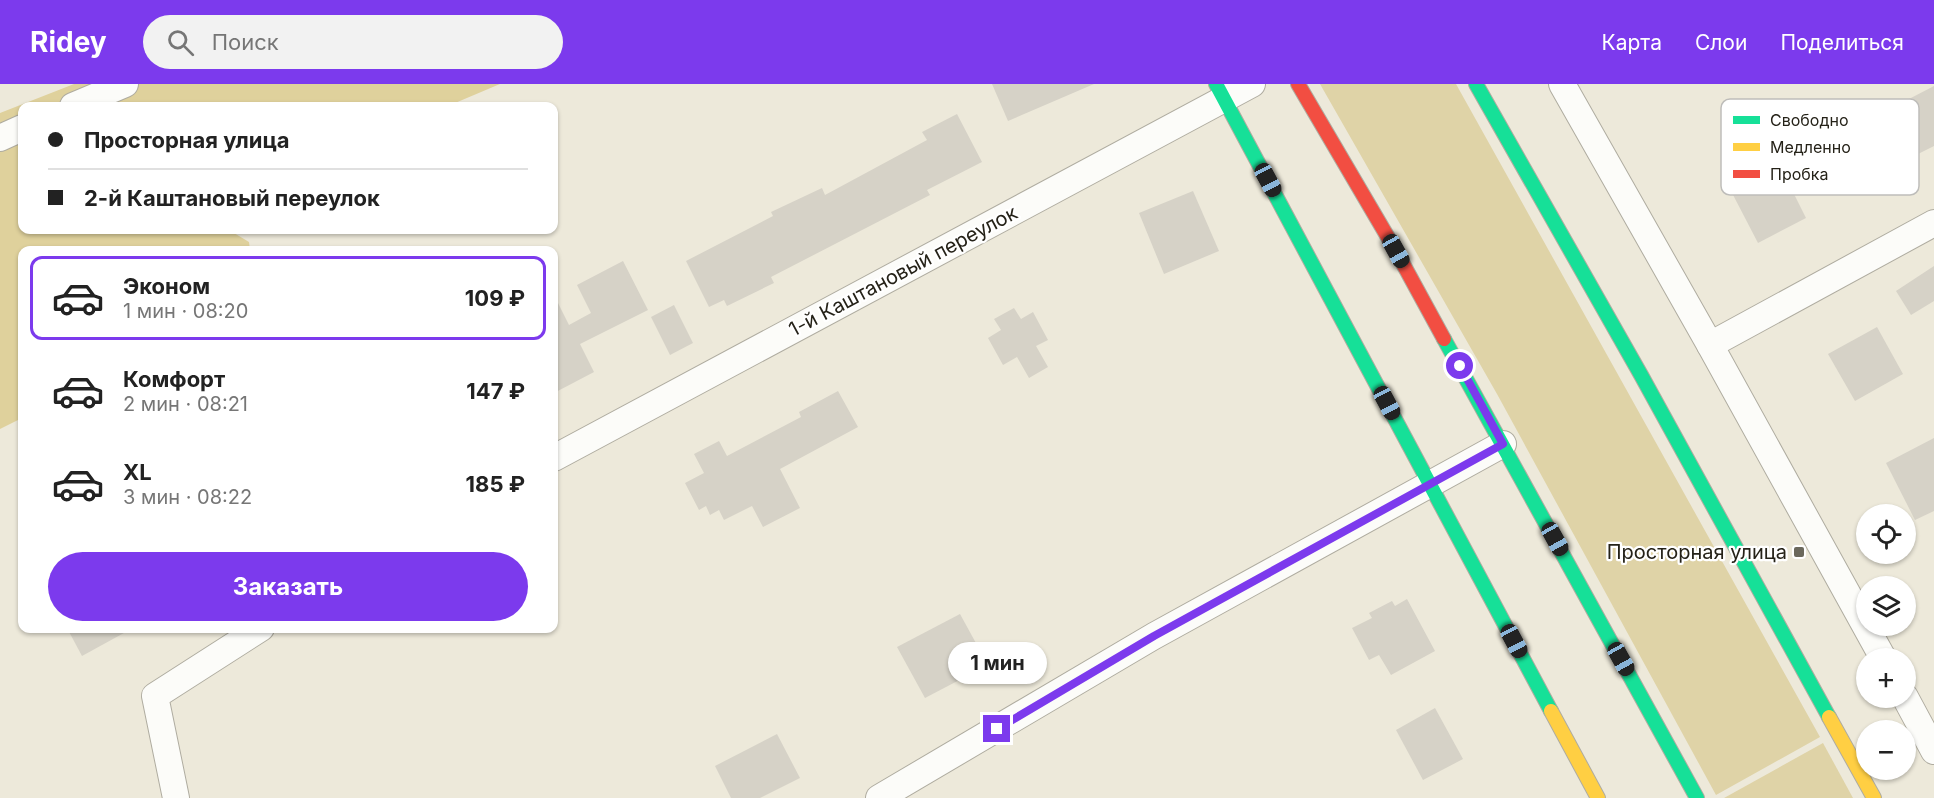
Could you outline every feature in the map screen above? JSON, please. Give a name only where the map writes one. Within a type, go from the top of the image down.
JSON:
[{"type":"main road","points":[[1298,84],[1396,251],[1697,798]]},
{"type":"main road","points":[[1476,84],[1647,385],[1875,798]]},
{"type":"main road","points":[[1220,91],[1598,798]]},
{"type":"street","points":[[82,102],[125,84]]},
{"type":"street","name":"1-й Каштановый переулок","points":[[558,456],[1220,91],[1252,84]]},
{"type":"street","points":[[1562,84],[1877,648]]},
{"type":"street","points":[[0,138],[18,130]]},
{"type":"street","points":[[1710,345],[1934,223]]},
{"type":"street","points":[[879,798],[1154,636],[1503,444]]},
{"type":"street","points":[[176,798],[154,696],[253,633]]},
{"type":"street","points":[[1915,708],[1927,722],[1934,751]]},
{"type":"shaded area","points":[[74,84],[500,84],[457,102],[28,102]]},
{"type":"shaded area","points":[[1320,84],[1456,84],[1820,737],[1716,795],[1497,394]]},
{"type":"shaded area","points":[[18,106],[18,234],[236,234],[249,242],[250,246],[18,246],[18,420],[0,429],[0,113]]},
{"type":"shaded area","points":[[1823,743],[1853,798],[1724,798]]},
{"type":"building","points":[[992,84],[1094,84],[1008,121]]},
{"type":"building","points":[[1934,86],[1934,146],[1919,154],[1919,99],[1909,99]]},
{"type":"building","points":[[957,114],[982,162],[927,190],[930,195],[771,277],[774,283],[727,306],[724,300],[709,307],[686,261],[773,216],[771,212],[822,188],[825,195],[927,140],[922,132]]},
{"type":"building","points":[[1193,191],[1219,251],[1164,274],[1139,213]]},
{"type":"building","points":[[1733,195],[1794,195],[1806,218],[1758,243]]},
{"type":"building","points":[[623,261],[648,310],[580,344],[594,372],[558,391],[558,303],[569,325],[591,313],[577,285]]},
{"type":"building","points":[[1934,266],[1934,301],[1911,315],[1896,291]]},
{"type":"building","points":[[674,305],[693,343],[670,355],[651,317]]},
{"type":"building","points":[[1014,308],[1021,319],[1033,312],[1048,340],[1036,346],[1048,367],[1029,378],[1017,357],[1003,365],[988,338],[1001,330],[994,319]]},
{"type":"building","points":[[1877,327],[1903,374],[1855,401],[1828,354]]},
{"type":"building","points":[[838,391],[858,427],[780,469],[800,508],[763,527],[752,506],[724,520],[719,510],[710,515],[706,506],[699,510],[685,483],[704,473],[694,454],[719,441],[727,456],[801,417],[799,412]]},
{"type":"building","points":[[1934,438],[1934,511],[1916,520],[1916,504],[1907,504],[1886,463]]},
{"type":"building","points":[[1407,599],[1435,651],[1391,675],[1379,655],[1369,660],[1352,628],[1372,618],[1369,613],[1392,601],[1395,606]]},
{"type":"building","points":[[960,614],[988,665],[925,698],[897,647]]},
{"type":"building","points":[[70,633],[124,633],[82,656]]},
{"type":"building","points":[[1435,708],[1463,759],[1423,780],[1396,730]]},
{"type":"building","points":[[777,734],[800,778],[760,798],[731,798],[715,766]]},
{"type":"traffic: fast","points":[[1216,84],[1551,711]]},
{"type":"traffic: fast","points":[[1476,84],[1641,375],[1829,717]]},
{"type":"traffic: fast","points":[[1444,339],[1697,798]]},
{"type":"traffic: slow","points":[[1551,711],[1598,798]]},
{"type":"traffic: slow","points":[[1829,717],[1874,798]]},
{"type":"traffic: jam","points":[[1298,84],[1396,251],[1444,339]]},
{"type":"place","name":"Просторная улица","points":[[1799,552]]},
{"type":"route","points":[[997,729],[1154,636],[1503,444],[1460,366]]}]
